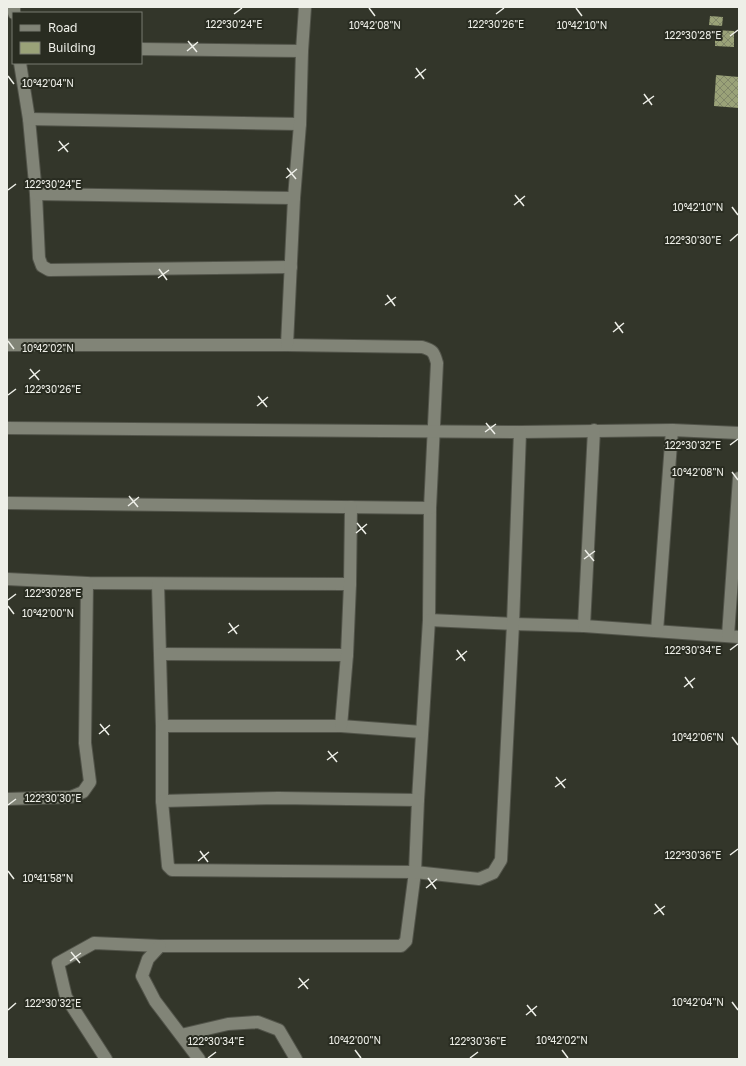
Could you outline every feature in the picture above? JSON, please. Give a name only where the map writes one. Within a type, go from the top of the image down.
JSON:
[{"type":"street","points":[[287,345],[294,198],[300,124],[305,7]]},
{"type":"street","points":[[142,49],[302,51]]},
{"type":"street","points":[[20,64],[29,119],[36,194],[39,258],[42,266],[49,270],[291,267]]},
{"type":"street","points":[[29,119],[300,124]]},
{"type":"street","points":[[36,194],[294,198]]},
{"type":"street","points":[[7,345],[287,345],[422,347],[430,349],[435,355],[437,363],[430,508],[429,620],[415,872],[406,941],[401,946],[160,946],[94,944],[58,963],[66,997],[106,1059]]},
{"type":"street","points":[[7,428],[434,430],[520,432],[672,430],[739,433]]},
{"type":"street","points":[[584,626],[594,430]]},
{"type":"street","points":[[657,631],[672,430]]},
{"type":"street","points":[[158,584],[162,726],[162,801],[168,866],[172,870],[415,872],[479,879],[492,873],[501,860],[513,624],[520,432]]},
{"type":"street","points":[[429,620],[584,626],[734,637],[739,478]]},
{"type":"street","points":[[7,503],[430,508]]},
{"type":"street","points":[[341,726],[347,655],[351,507]]},
{"type":"street","points":[[7,579],[87,583],[350,584]]},
{"type":"street","points":[[7,799],[71,797],[83,792],[90,782],[85,743],[87,583]]},
{"type":"street","points":[[160,654],[347,655]]},
{"type":"street","points":[[162,726],[341,726],[422,732]]},
{"type":"street","points":[[162,801],[278,798],[418,800]]},
{"type":"street","points":[[160,946],[148,959],[142,976],[154,1001],[199,1059]]},
{"type":"street","points":[[181,1035],[228,1024],[258,1022],[279,1030],[296,1059]]},
{"type":"building","points":[[710,16],[723,17],[722,26],[709,25]]},
{"type":"building","points":[[715,30],[734,31],[734,47],[715,46]]},
{"type":"building","points":[[716,75],[739,77],[739,108],[714,106]]}]
